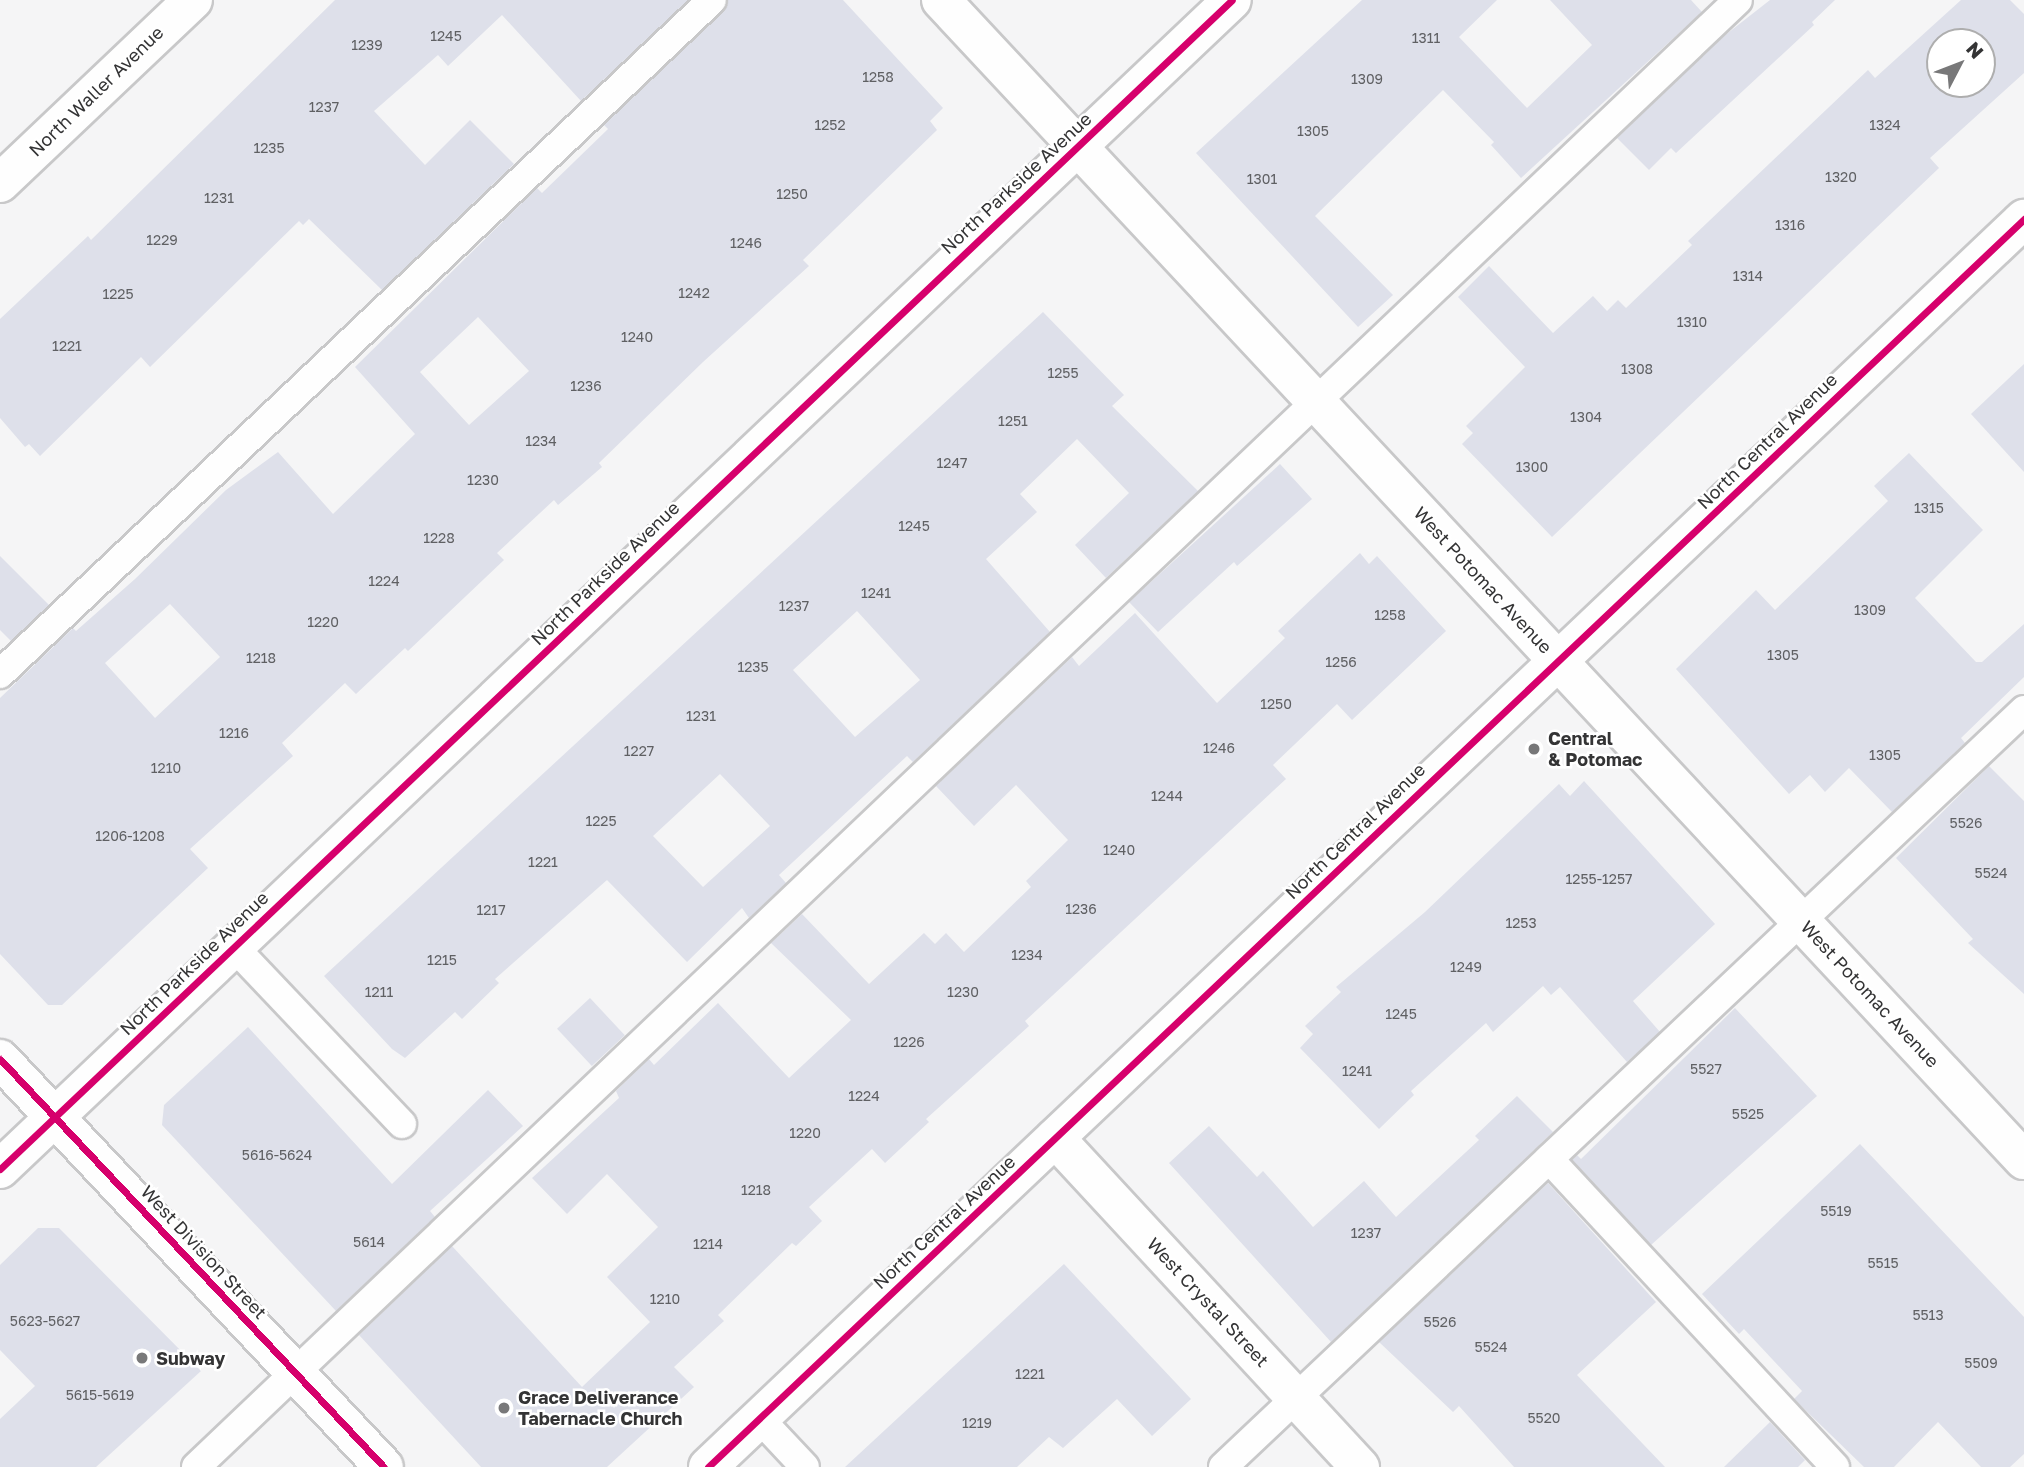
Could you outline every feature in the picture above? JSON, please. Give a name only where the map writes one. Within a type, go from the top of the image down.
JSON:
[{"type":"street","name":"North Waller Avenue","points":[[0,183],[193,0]]},
{"type":"street","name":"West Potomac Avenue","points":[[942,0],[2024,1160]]},
{"type":"street","name":"North Parkside Avenue","points":[[0,1169],[1232,0]]},
{"type":"street","name":"North Central Avenue","points":[[708,1467],[2024,219]]},
{"type":"street","name":"West Division Street","points":[[0,1059],[384,1467]]},
{"type":"street","name":"West Crystal Street","points":[[1055,1138],[1360,1467]]},
{"type":"lane","points":[[0,674],[712,0]]},
{"type":"lane","points":[[196,1467],[1738,0]]},
{"type":"lane","points":[[1223,1467],[2024,710]]},
{"type":"lane","points":[[234,947],[401,1124]]},
{"type":"lane","points":[[1549,1159],[1835,1467]]},
{"type":"lane","points":[[759,1419],[805,1467]]},
{"type":"building","points":[[335,0],[688,0],[581,101],[502,15],[448,66],[438,55],[374,111],[425,165],[470,120],[514,164],[382,290],[309,219],[303,225],[299,221],[150,367],[141,357],[40,456],[29,444],[25,447],[0,418],[0,319],[88,236],[91,240]]},
{"type":"building","points":[[728,0],[843,0],[943,108],[930,121],[937,130],[803,260],[809,266],[703,362],[599,463],[602,467],[558,505],[554,500],[497,553],[504,560],[408,651],[405,648],[356,694],[345,683],[282,743],[293,756],[190,849],[208,868],[62,1005],[48,1005],[0,954],[0,698],[73,628],[76,631],[135,579],[226,490],[278,452],[333,514],[415,434],[355,367],[537,188],[542,193],[608,129],[604,125],[723,12]],"holes":[[[478,317],[529,371],[469,425],[420,372]],[[170,604],[220,657],[155,718],[105,663]]]},
{"type":"building","points":[[1362,0],[1497,0],[1459,37],[1527,108],[1592,45],[1550,0],[1691,0],[1702,12],[1521,178],[1491,145],[1494,142],[1443,90],[1315,216],[1393,295],[1358,327],[1196,153]]},
{"type":"building","points":[[1770,0],[1835,0],[1812,22],[1814,25],[1676,153],[1671,148],[1649,170],[1617,138],[1724,36]]},
{"type":"building","points":[[1961,0],[2010,0],[2024,14],[2024,73],[1930,158],[1939,168],[1552,537],[1462,444],[1473,433],[1466,426],[1525,367],[1458,297],[1489,266],[1553,333],[1593,296],[1607,311],[1618,300],[1626,308],[1692,245],[1688,241],[1868,70],[1875,78],[1926,32],[1926,98],[1996,98],[1996,28],[1930,28]]},
{"type":"building","points":[[1043,312],[1124,395],[1112,406],[1198,491],[1106,578],[1075,545],[1129,493],[1077,439],[1020,494],[1037,512],[986,559],[1050,632],[913,762],[907,756],[779,875],[786,883],[749,918],[742,908],[687,962],[607,880],[495,979],[499,983],[462,1019],[455,1012],[405,1058],[392,1049],[324,976]],"holes":[[[857,611],[920,680],[855,737],[793,670]],[[720,774],[770,826],[703,887],[653,836]]]},
{"type":"building","points":[[2024,364],[2024,472],[1971,414]]},
{"type":"building","points":[[1909,453],[1983,530],[1915,598],[1976,662],[1982,662],[2024,624],[2024,677],[1961,738],[1965,743],[1892,812],[1849,768],[1825,792],[1810,775],[1789,794],[1676,669],[1756,590],[1775,610],[1888,501],[1874,486]]},
{"type":"building","points":[[1280,464],[1312,499],[1237,566],[1234,562],[1158,632],[1129,602]]},
{"type":"building","points":[[1360,553],[1369,564],[1377,556],[1446,631],[1352,720],[1337,704],[1273,765],[1286,779],[1025,1021],[1029,1026],[926,1119],[929,1122],[885,1163],[872,1149],[809,1207],[822,1221],[796,1246],[792,1243],[718,1315],[724,1321],[674,1367],[694,1387],[607,1467],[481,1467],[359,1335],[452,1246],[582,1387],[650,1322],[607,1277],[658,1227],[607,1174],[567,1214],[532,1178],[619,1098],[616,1091],[649,1059],[654,1065],[718,1003],[789,1078],[851,1020],[771,943],[802,914],[869,984],[924,933],[935,944],[946,933],[964,952],[1031,887],[1026,881],[1068,840],[1016,785],[974,826],[936,786],[1072,657],[1079,666],[1135,613],[1217,703],[1285,638],[1278,631]]},
{"type":"building","points":[[0,556],[49,605],[11,641],[0,630]]},
{"type":"building","points":[[1989,766],[2024,801],[2024,994],[1968,943],[1973,939],[1896,858]]},
{"type":"building","points":[[1584,781],[1715,924],[1633,1001],[1660,1032],[1627,1062],[1560,987],[1551,995],[1543,986],[1493,1032],[1486,1023],[1411,1091],[1414,1095],[1379,1129],[1300,1048],[1313,1034],[1305,1026],[1341,992],[1336,987],[1425,912],[1559,784],[1570,796]]},
{"type":"building","points":[[590,998],[625,1035],[592,1066],[557,1029]]},
{"type":"building","points":[[1735,1008],[1817,1096],[1651,1245],[1572,1160],[1577,1155],[1581,1159]]},
{"type":"building","points":[[248,1027],[392,1184],[488,1090],[523,1126],[430,1211],[435,1217],[336,1311],[162,1125],[164,1105]]},
{"type":"building","points":[[1517,1096],[1553,1132],[1331,1342],[1169,1163],[1209,1126],[1257,1177],[1263,1171],[1313,1227],[1364,1181],[1396,1217],[1479,1140],[1475,1136]]},
{"type":"building","points":[[1860,1144],[2024,1317],[2024,1454],[2010,1467],[1981,1467],[1938,1422],[1894,1467],[1864,1467],[1794,1399],[1802,1391],[1744,1329],[1739,1334],[1702,1294]]},
{"type":"building","points":[[1548,1183],[1656,1302],[1577,1375],[1665,1467],[1514,1467],[1459,1406],[1453,1412],[1379,1342]]},
{"type":"building","points":[[38,1228],[59,1228],[201,1371],[96,1467],[0,1467],[0,1419],[35,1386],[0,1350],[0,1265]]},
{"type":"building","points":[[1064,1264],[1191,1399],[1152,1436],[1117,1399],[1063,1448],[1049,1437],[1017,1467],[845,1467]]},
{"type":"building","points":[[1770,1422],[1805,1460],[1798,1467],[1724,1467]]},
{"type":"cycle path","points":[[0,1169],[1232,0]]},
{"type":"cycle path","points":[[708,1467],[2024,219]]},
{"type":"cycle path","points":[[0,1059],[384,1467]]},
{"type":"place","name":"Central & Potomac","points":[[1534,749]]},
{"type":"place","name":"Subway","points":[[142,1358]]},
{"type":"place","name":"Grace Deliverance Tabernacle Church","points":[[504,1408]]}]
